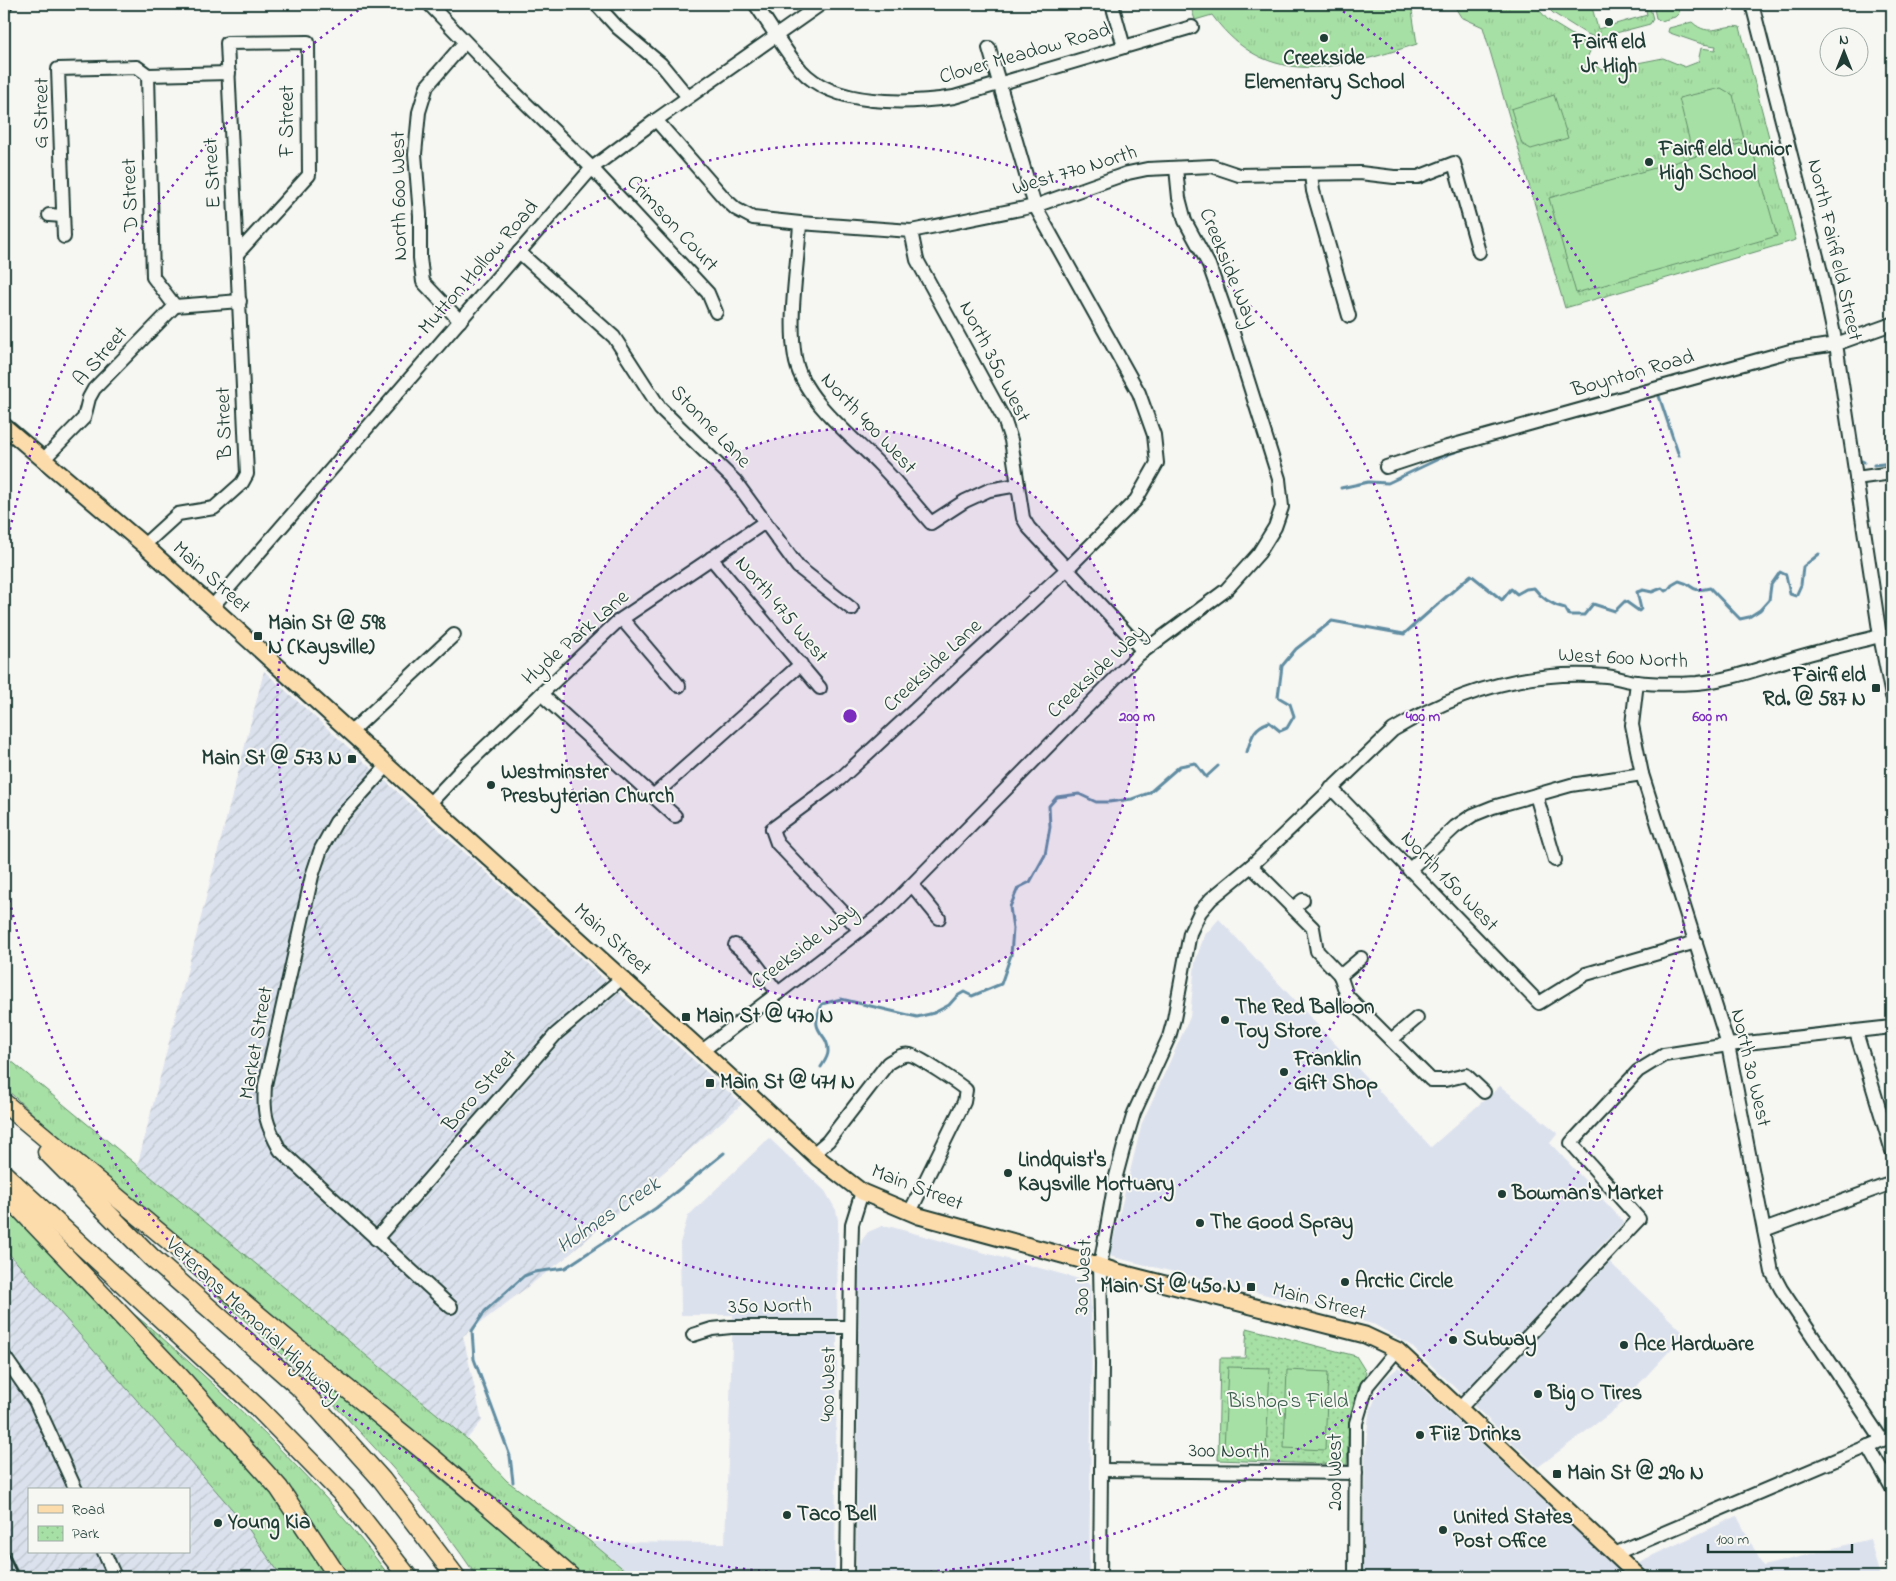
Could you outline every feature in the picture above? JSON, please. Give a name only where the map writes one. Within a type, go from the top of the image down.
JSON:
[{"type":"highway","points":[[4,1103],[305,1355],[435,1460],[571,1577]]},
{"type":"highway","name":"Veterans Memorial Highway","points":[[4,1108],[151,1257],[298,1386],[382,1480],[456,1577]]},
{"type":"highway","points":[[4,1174],[258,1408],[346,1498],[408,1577]]},
{"type":"highway","points":[[4,1192],[180,1377],[279,1488],[338,1577]]},
{"type":"main road","name":"Main Street","points":[[4,426],[144,545],[622,978],[813,1154],[862,1192],[910,1212],[1100,1266],[1365,1335],[1397,1350],[1639,1577]]},
{"type":"street","name":"Crimson Court","points":[[429,4],[548,126],[592,168],[708,293],[716,312]]},
{"type":"street","points":[[596,4],[618,28],[661,64],[688,97]]},
{"type":"street","name":"Clover Meadow Road","points":[[755,4],[802,70],[821,87],[846,97],[897,101],[954,97],[1192,27]]},
{"type":"street","name":"Mutton Hollow Road","points":[[212,607],[592,168],[688,97],[821,4]]},
{"type":"street","points":[[1112,4],[1124,47]]},
{"type":"street","name":"North Fairfield Street","points":[[1752,4],[1821,272],[1836,344],[1856,478],[1886,636],[1892,696]]},
{"type":"street","name":"F Street","points":[[227,43],[308,42],[309,175],[237,254]]},
{"type":"street","name":"North 600 West","points":[[460,320],[423,282],[415,154],[419,112],[427,86],[465,42]]},
{"type":"street","name":"E Street","points":[[227,43],[240,301]]},
{"type":"street","points":[[988,48],[1035,206]]},
{"type":"street","name":"G Street","points":[[64,237],[58,69],[137,68],[148,75]]},
{"type":"street","points":[[148,75],[229,73]]},
{"type":"street","name":"D Street","points":[[148,75],[153,277],[175,306]]},
{"type":"street","name":"West 770 North","points":[[656,120],[725,199],[736,209],[752,218],[911,231],[1035,206],[1128,173],[1147,169],[1212,166],[1239,175],[1360,173],[1394,177],[1418,177],[1454,163],[1479,252]]},
{"type":"street","name":"Creekside Way","points":[[702,1051],[889,908],[1143,651],[1226,590],[1259,553],[1275,527],[1282,507],[1279,479],[1234,336],[1209,265],[1185,221],[1179,198],[1176,168]]},
{"type":"street","points":[[1311,174],[1313,192],[1349,316]]},
{"type":"street","name":"Creekside Lane","points":[[860,930],[777,843],[772,829],[840,779],[1066,570],[1136,500],[1157,464],[1154,435],[1139,393],[1035,206]]},
{"type":"street","points":[[49,215],[63,216]]},
{"type":"street","name":"North 400 West","points":[[800,223],[793,324],[795,358],[802,381],[816,401],[883,467],[931,524],[965,501],[988,490],[1018,485]]},
{"type":"street","name":"North 350 West","points":[[911,231],[917,260],[1004,419],[1010,440],[1024,518],[1029,528],[1143,651]]},
{"type":"street","name":"Stonne Lane","points":[[519,252],[614,337],[660,408],[735,481],[798,567],[852,609]]},
{"type":"street","points":[[175,306],[240,301]]},
{"type":"street","name":"B Street","points":[[144,545],[178,514],[214,508],[242,483],[246,474],[240,301]]},
{"type":"street","name":"A Street","points":[[43,460],[84,418],[89,398],[94,389],[175,306]]},
{"type":"street","name":"Boynton Road","points":[[1386,467],[1447,447],[1790,351],[1836,344],[1892,324]]},
{"type":"street","points":[[1856,478],[1892,473]]},
{"type":"street","name":"Hyde Park Lane","points":[[430,804],[462,769],[622,619],[766,522]]},
{"type":"street","name":"North 475 West","points":[[711,558],[820,688]]},
{"type":"street","points":[[622,619],[679,686]]},
{"type":"street","points":[[351,732],[454,635]]},
{"type":"street","name":"West 600 North","points":[[1251,866],[1393,730],[1449,700],[1494,686],[1534,677],[1569,674],[1609,676],[1637,682],[1696,683],[1737,677],[1785,660],[1886,636]]},
{"type":"street","points":[[653,796],[800,664]]},
{"type":"street","name":"North 30 West","points":[[1637,682],[1632,725],[1642,774],[1728,1045],[1772,1272],[1781,1289],[1887,1438]]},
{"type":"street","points":[[541,694],[675,816]]},
{"type":"street","name":"Market Street","points":[[387,766],[336,822],[320,849],[312,876],[265,1085],[264,1111],[270,1132],[280,1150],[451,1307]]},
{"type":"street","points":[[1409,870],[1455,827],[1473,815],[1493,807],[1571,785],[1642,774]]},
{"type":"street","name":"North 150 West","points":[[1331,788],[1539,1003],[1586,974],[1696,942]]},
{"type":"street","points":[[1536,795],[1555,860]]},
{"type":"street","points":[[1251,866],[1313,928],[1317,951],[1340,976],[1347,996],[1431,1080],[1446,1080],[1466,1075],[1484,1092]]},
{"type":"street","name":"300 West","points":[[1100,1577],[1102,1364],[1100,1266],[1116,1176],[1134,1114],[1169,1037],[1190,933],[1200,912],[1211,899],[1251,866]]},
{"type":"street","points":[[912,885],[939,918]]},
{"type":"street","points":[[1293,908],[1303,900]]},
{"type":"street","points":[[735,945],[753,960],[778,993]]},
{"type":"street","points":[[1340,976],[1361,958]]},
{"type":"street","name":"Boro Street","points":[[376,1239],[556,1034],[622,978]]},
{"type":"street","points":[[1391,1040],[1416,1018]]},
{"type":"street","points":[[1460,1408],[1639,1218],[1571,1143],[1638,1070],[1664,1055],[1728,1045],[1789,1040],[1892,1027]]},
{"type":"street","points":[[1856,1032],[1892,1151]]},
{"type":"street","points":[[813,1154],[828,1141],[888,1062],[898,1056],[910,1055],[959,1084],[966,1090],[964,1102],[910,1212]]},
{"type":"street","points":[[1764,1230],[1892,1183]]},
{"type":"street","name":"400 West","points":[[847,1577],[852,1224],[862,1192]]},
{"type":"street","name":"350 North","points":[[692,1335],[712,1329],[730,1327],[850,1327]]},
{"type":"street","name":"200 West","points":[[1355,1577],[1356,1423],[1367,1386],[1397,1350]]},
{"type":"street","points":[[4,1356],[35,1401],[75,1488]]},
{"type":"street","points":[[1614,1554],[1887,1438]]},
{"type":"street","points":[[1868,1446],[1892,1488]]},
{"type":"street","name":"300 North","points":[[1101,1470],[1356,1473]]},
{"type":"street","points":[[105,1554],[115,1577]]},
{"type":"shaded area","points":[[264,671],[742,1104],[563,1260],[463,1336],[482,1421],[467,1439],[137,1167]]},
{"type":"shaded area","points":[[1219,919],[1431,1147],[1500,1086],[1558,1133],[1550,1143],[1624,1222],[1597,1250],[1685,1334],[1616,1409],[1538,1467],[1410,1345],[1375,1325],[1320,1308],[1109,1256],[1142,1123],[1190,1017],[1195,962],[1204,936]]},
{"type":"shaded area","points":[[769,1138],[825,1191],[836,1210],[838,1220],[835,1577],[633,1577],[591,1542],[725,1543],[733,1315],[681,1315],[680,1243],[688,1216]]},
{"type":"shaded area","points":[[882,1226],[888,1226],[1083,1280],[1090,1285],[1092,1338],[1089,1577],[856,1577],[859,1248],[868,1232]]},
{"type":"shaded area","points":[[4,1248],[245,1524],[282,1577],[4,1577]]},
{"type":"shaded area","points":[[1399,1367],[1623,1574],[1647,1558],[1737,1516],[1763,1566],[1870,1539],[1880,1577],[1363,1577],[1365,1453],[1369,1414],[1382,1381]]},
{"type":"green space","name":"Creekside Elementary School","points":[[1190,4],[1427,4],[1412,11],[1417,44],[1333,66],[1307,67],[1281,64],[1257,55],[1234,39],[1212,15],[1195,20]]},
{"type":"green space","name":"Fairfield Junior High School","points":[[1453,4],[1538,4],[1540,11],[1548,20],[1592,47],[1586,60],[1602,70],[1663,58],[1685,67],[1698,62],[1701,48],[1715,50],[1716,46],[1702,44],[1670,33],[1668,32],[1669,28],[1692,22],[1698,27],[1710,30],[1734,26],[1740,27],[1796,240],[1565,308],[1483,27],[1461,17]]},
{"type":"green space","points":[[1547,4],[1591,4],[1598,29],[1647,15],[1645,4],[1649,4],[1653,19],[1650,24],[1597,38],[1585,33],[1553,13]]},
{"type":"green space","points":[[1653,4],[1677,4],[1679,13],[1675,17],[1661,21],[1656,18]]},
{"type":"green space","points":[[1721,88],[1733,95],[1744,139],[1692,151],[1679,98]]},
{"type":"green space","points":[[1554,95],[1568,138],[1531,149],[1522,144],[1511,109]]},
{"type":"green space","points":[[1750,141],[1777,236],[1576,293],[1549,198]]},
{"type":"green space","points":[[4,1055],[467,1439],[507,1481],[591,1542],[633,1577],[585,1577],[56,1135],[4,1087]]},
{"type":"green space","points":[[4,1205],[107,1315],[165,1373],[276,1499],[330,1577],[282,1577],[245,1524],[4,1248]]},
{"type":"green space","points":[[176,1257],[557,1577],[477,1577],[413,1491],[341,1412],[263,1337],[183,1266]]},
{"type":"green space","points":[[129,1310],[239,1408],[285,1454],[329,1501],[390,1577],[350,1577],[293,1497]]},
{"type":"green space","name":"Bishop's Field","points":[[1247,1328],[1356,1356],[1366,1372],[1355,1398],[1349,1422],[1347,1465],[1218,1460],[1220,1358],[1245,1358]]},
{"type":"green space","points":[[1228,1367],[1270,1368],[1266,1451],[1224,1449]]},
{"type":"green space","points":[[1287,1370],[1328,1372],[1325,1450],[1284,1448]]},
{"type":"waterway","points":[[1658,393],[1679,456]]},
{"type":"waterway","points":[[1341,488],[1368,482],[1388,483],[1449,454],[1472,446]]},
{"type":"waterway","points":[[1874,465],[1892,463]]},
{"type":"waterway","name":"Holmes Creek","points":[[1247,752],[1254,733],[1264,724],[1269,722],[1280,731],[1287,728],[1294,716],[1290,704],[1278,697],[1282,666],[1296,649],[1332,621],[1404,634],[1471,575],[1502,600],[1511,589],[1517,594],[1526,589],[1534,588],[1548,601],[1565,608],[1569,615],[1584,615],[1593,604],[1615,611],[1625,601],[1639,611],[1641,609],[1637,592],[1643,590],[1652,592],[1662,588],[1665,591],[1679,581],[1698,590],[1710,588],[1740,619],[1749,617],[1760,610],[1769,600],[1771,585],[1780,572],[1786,575],[1790,594],[1796,596],[1801,585],[1803,567],[1819,554]]},
{"type":"waterway","name":"Holmes Creek","points":[[821,1067],[827,1058],[828,1052],[817,1022],[822,1004],[841,999],[917,1017],[934,1013],[949,1005],[957,996],[964,992],[972,996],[1001,984],[1011,955],[1013,929],[1010,907],[1018,888],[1030,882],[1045,855],[1050,827],[1049,806],[1057,797],[1079,794],[1096,802],[1132,799],[1149,793],[1180,766],[1195,763],[1206,777],[1218,766]]},
{"type":"waterway","name":"Holmes Creek","points":[[513,1482],[510,1456],[474,1359],[472,1331],[485,1311],[524,1276],[534,1272],[565,1268],[656,1208],[724,1153]]},
{"type":"railway","points":[[4,1545],[19,1577]]},
{"type":"railway","points":[[4,1571],[7,1577]]},
{"type":"place","name":"Fairfield Jr High","points":[[1609,22]]},
{"type":"place","name":"Creekside Elementary School","points":[[1324,38]]},
{"type":"place","name":"Fairfield Junior High School","points":[[1649,162]]},
{"type":"place","name":"Main St @ 598 N (Kaysville)","points":[[258,636]]},
{"type":"place","name":"Fairfield Rd. @ 587 N","points":[[1876,688]]},
{"type":"place","name":"Main St @ 573 N","points":[[352,759]]},
{"type":"place","name":"Westminster Presbyterian Church","points":[[491,785]]},
{"type":"place","name":"Main St @ 470 N","points":[[686,1017]]},
{"type":"place","name":"The Red Balloon Toy Store","points":[[1225,1020]]},
{"type":"place","name":"Franklin Gift Shop","points":[[1284,1072]]},
{"type":"place","name":"Main St @ 471 N","points":[[710,1083]]},
{"type":"place","name":"Lindquist's Kaysville Mortuary","points":[[1008,1173]]},
{"type":"place","name":"Bowman's Market","points":[[1502,1194]]},
{"type":"place","name":"The Good Spray","points":[[1200,1223]]},
{"type":"place","name":"Arctic Circle","points":[[1345,1282]]},
{"type":"place","name":"Main St @ 450 N","points":[[1251,1287]]},
{"type":"place","name":"Subway","points":[[1453,1340]]},
{"type":"place","name":"Ace Hardware","points":[[1624,1345]]},
{"type":"place","name":"Big O Tires","points":[[1538,1394]]},
{"type":"place","name":"Fiiz Drinks","points":[[1420,1435]]},
{"type":"place","name":"Main St @ 290 N","points":[[1557,1474]]},
{"type":"place","name":"Taco Bell","points":[[787,1515]]},
{"type":"place","name":"Young Kia","points":[[218,1523]]},
{"type":"place","name":"United States Post Office","points":[[1443,1530]]}]
